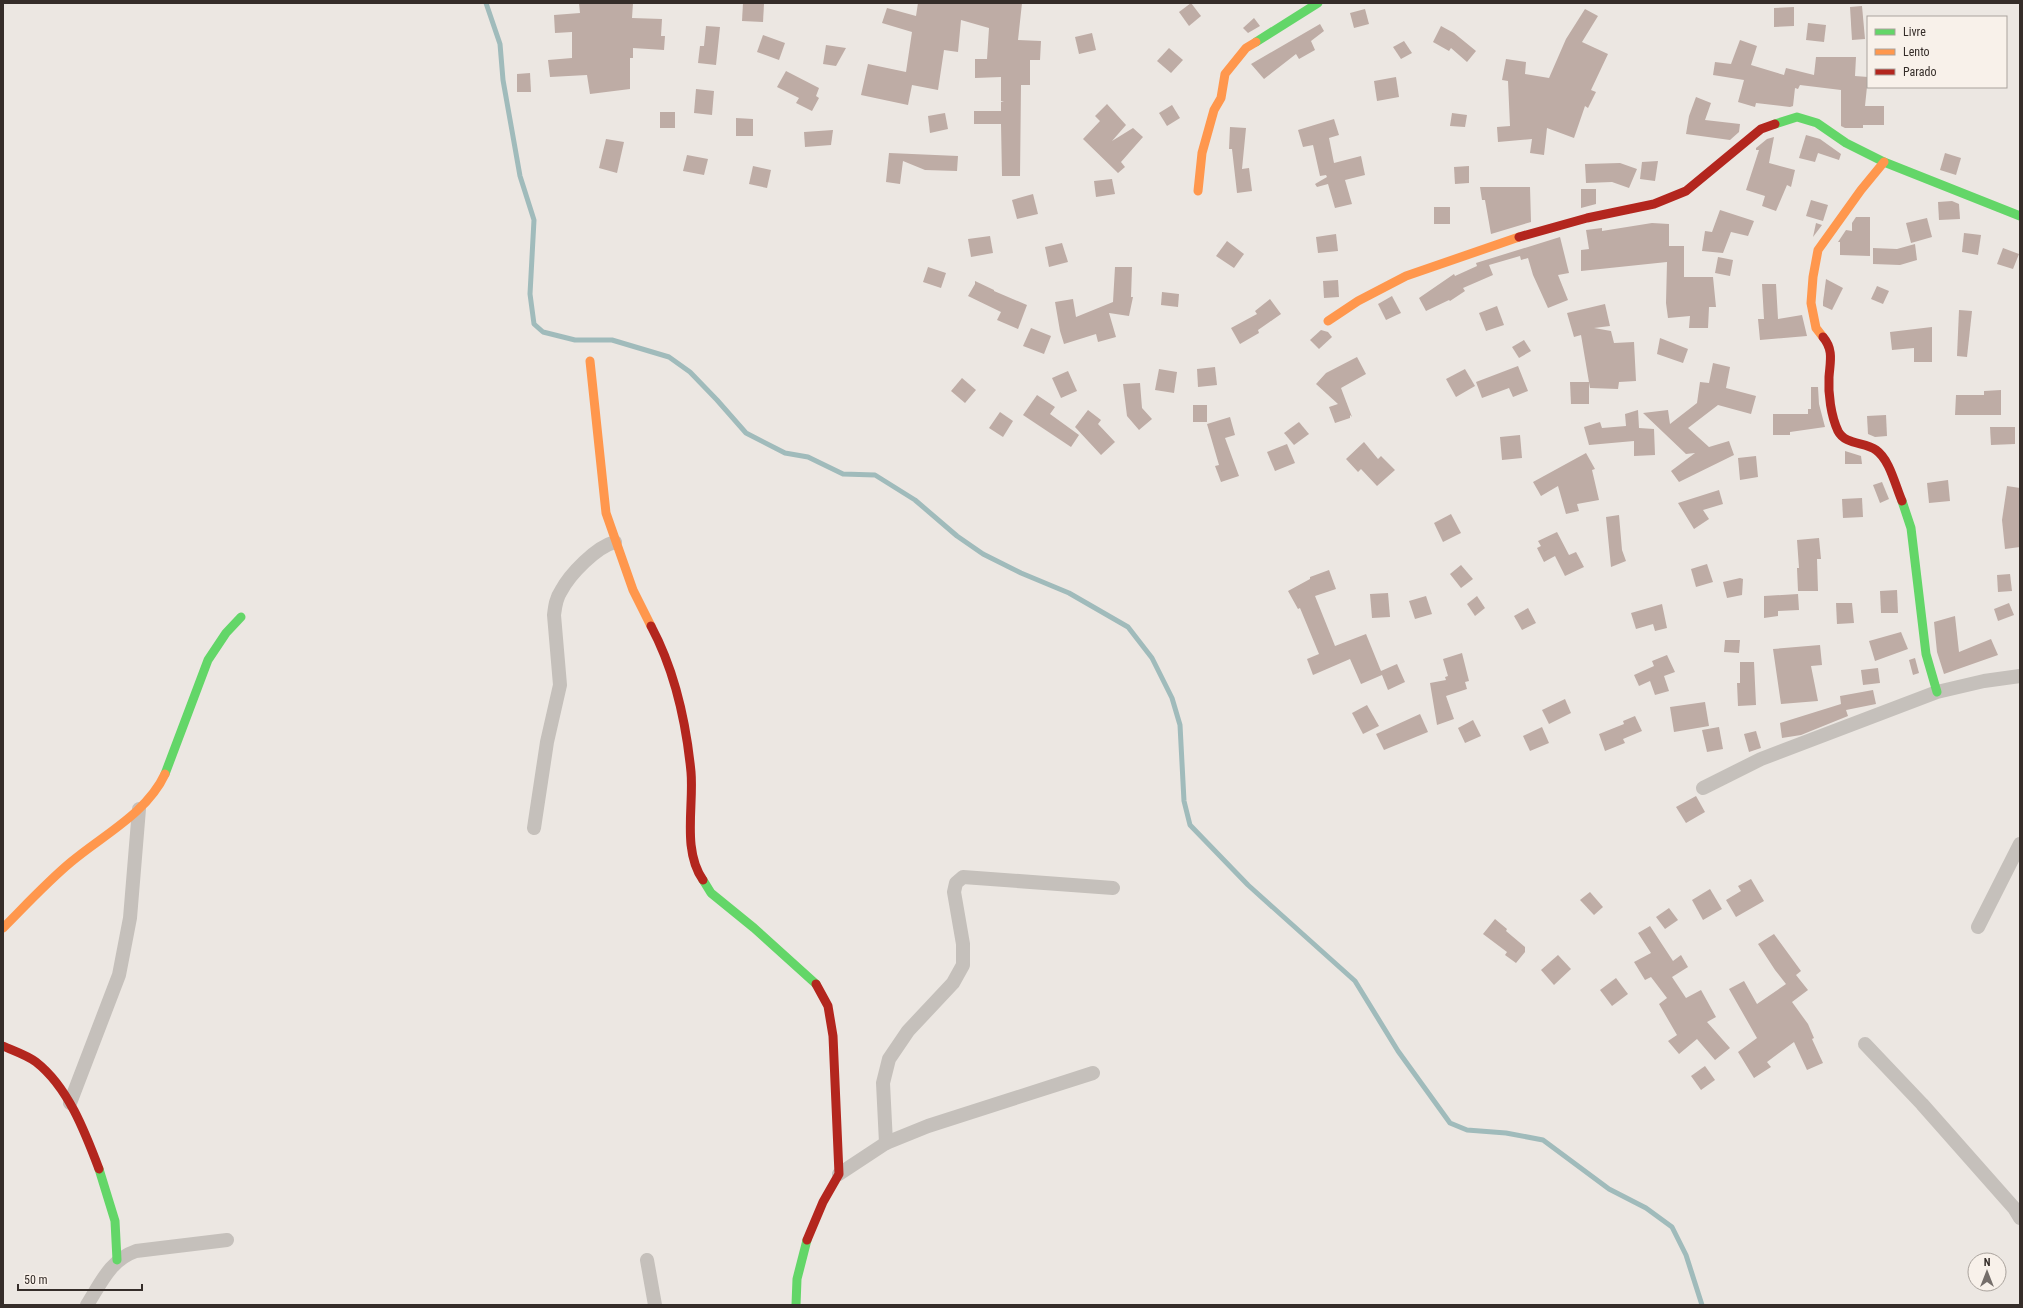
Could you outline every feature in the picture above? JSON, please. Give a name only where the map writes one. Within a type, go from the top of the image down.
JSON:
[{"type":"street","points":[[1198,191],[1202,154],[1214,110],[1221,98],[1224,74],[1246,48],[1318,3]]},
{"type":"street","points":[[1328,321],[1358,301],[1406,276],[1464,255],[1539,231],[1654,204],[1686,192],[1761,129],[1797,117],[1817,123],[1846,143],[1884,162],[2020,216]]},
{"type":"street","points":[[1884,162],[1861,190],[1818,250],[1813,277],[1811,303],[1816,328],[1827,341],[1832,356],[1829,377],[1830,401],[1838,431],[1844,438],[1875,449],[1884,458],[1904,503],[1912,528],[1926,654],[1937,692]]},
{"type":"street","points":[[590,361],[606,513],[633,590],[663,648],[679,697],[691,773],[692,850],[699,875],[711,893],[754,928],[818,986],[828,1006],[833,1036],[839,1174]]},
{"type":"street","points":[[534,828],[547,742],[560,686],[554,615],[556,604],[564,586],[589,556],[608,544],[615,542]]},
{"type":"street","points":[[3,928],[70,863],[149,800],[163,781],[208,660],[223,638],[241,617]]},
{"type":"street","points":[[1703,788],[1761,759],[1937,692],[1984,681],[2020,676]]},
{"type":"street","points":[[70,1103],[119,975],[130,918],[139,808]]},
{"type":"street","points":[[1978,927],[2020,844]]},
{"type":"street","points":[[886,1143],[884,1083],[889,1059],[908,1031],[952,983],[963,965],[963,944],[954,892],[956,883],[963,877],[1113,888]]},
{"type":"street","points":[[1865,1044],[1922,1104],[2014,1208],[2020,1218]]},
{"type":"street","points":[[3,1046],[37,1062],[54,1080],[70,1103],[82,1126],[114,1214],[118,1241],[117,1260]]},
{"type":"street","points":[[796,1305],[797,1279],[807,1238],[823,1202],[839,1174],[886,1143],[928,1126],[1093,1073]]},
{"type":"street","points":[[87,1305],[108,1271],[117,1260],[124,1255],[136,1251],[226,1240]]},
{"type":"street","points":[[646,1260],[655,1305]]},
{"type":"building","points":[[579,3],[633,3],[632,18],[662,19],[661,36],[665,36],[664,50],[633,48],[633,58],[630,58],[630,89],[590,94],[587,75],[550,77],[548,60],[572,58],[572,32],[555,33],[554,15],[580,13]]},
{"type":"building","points":[[743,3],[764,4],[763,22],[742,21]]},
{"type":"building","points":[[918,3],[1022,3],[1018,40],[1041,41],[1040,60],[1030,60],[1030,85],[1021,85],[1020,176],[1002,176],[1001,124],[974,124],[974,111],[1001,111],[1001,102],[1004,102],[1001,101],[1001,77],[975,78],[975,59],[987,59],[989,28],[961,20],[958,52],[944,50],[938,90],[912,85],[908,105],[861,95],[868,64],[906,72],[912,32],[882,23],[887,8],[916,16]]},
{"type":"building","points":[[1191,3],[1201,16],[1189,26],[1179,12]]},
{"type":"building","points":[[1862,6],[1865,39],[1852,40],[1850,7]]},
{"type":"building","points":[[1794,7],[1794,26],[1774,27],[1774,8]]},
{"type":"building","points":[[1365,9],[1369,24],[1354,28],[1350,13]]},
{"type":"building","points":[[1585,9],[1598,16],[1582,42],[1608,54],[1591,90],[1596,92],[1588,108],[1585,106],[1574,138],[1547,128],[1544,155],[1530,153],[1532,139],[1498,142],[1497,127],[1510,126],[1508,81],[1502,80],[1506,59],[1526,62],[1525,74],[1549,78],[1566,39]]},
{"type":"building","points":[[1254,18],[1260,26],[1248,33],[1243,28]]},
{"type":"building","points":[[1808,23],[1826,25],[1824,42],[1806,40]]},
{"type":"building","points":[[1320,24],[1324,31],[1311,41],[1315,50],[1299,59],[1296,54],[1264,79],[1251,64]]},
{"type":"building","points":[[706,26],[720,27],[716,65],[698,63],[700,46],[704,46]]},
{"type":"building","points":[[1441,26],[1454,33],[1476,51],[1467,62],[1451,48],[1449,51],[1433,42]]},
{"type":"building","points":[[1092,33],[1096,50],[1079,54],[1075,37]]},
{"type":"building","points":[[763,35],[785,43],[779,60],[757,52]]},
{"type":"building","points":[[1740,40],[1757,46],[1751,65],[1784,75],[1786,68],[1814,75],[1816,57],[1856,57],[1855,76],[1867,77],[1865,106],[1884,106],[1884,125],[1863,125],[1863,128],[1845,128],[1841,126],[1841,90],[1800,85],[1798,89],[1795,88],[1793,106],[1790,107],[1756,103],[1755,107],[1738,102],[1744,80],[1713,75],[1715,62],[1731,64]]},
{"type":"building","points":[[1404,41],[1412,53],[1401,59],[1393,47]]},
{"type":"building","points":[[826,45],[846,48],[836,66],[823,64]]},
{"type":"building","points":[[1169,48],[1183,60],[1171,73],[1157,61]]},
{"type":"building","points":[[786,71],[819,88],[816,96],[819,98],[812,111],[796,103],[799,98],[777,87]]},
{"type":"building","points":[[530,73],[531,92],[517,92],[517,74]]},
{"type":"building","points":[[1396,77],[1399,97],[1377,101],[1374,81]]},
{"type":"building","points":[[696,89],[714,91],[712,115],[694,113]]},
{"type":"building","points":[[1696,97],[1711,103],[1705,120],[1740,124],[1739,132],[1730,140],[1686,134],[1689,116]]},
{"type":"building","points":[[1107,104],[1126,125],[1112,141],[1133,128],[1143,137],[1121,162],[1125,167],[1118,173],[1083,139],[1100,121],[1095,116]]},
{"type":"building","points":[[1172,105],[1180,118],[1167,126],[1159,113]]},
{"type":"building","points":[[660,112],[675,112],[675,128],[660,128]]},
{"type":"building","points":[[945,113],[948,129],[930,133],[928,116]]},
{"type":"building","points":[[1452,113],[1467,115],[1465,127],[1450,126]]},
{"type":"building","points":[[736,118],[753,119],[753,136],[736,136]]},
{"type":"building","points":[[1334,119],[1339,135],[1329,138],[1334,163],[1361,156],[1365,175],[1345,180],[1352,204],[1335,208],[1328,184],[1317,187],[1315,184],[1327,177],[1326,175],[1320,176],[1313,145],[1303,147],[1298,130]]},
{"type":"building","points":[[1230,127],[1246,128],[1242,169],[1249,168],[1252,191],[1237,193],[1232,149],[1229,149]]},
{"type":"building","points":[[833,130],[831,145],[805,147],[804,132]]},
{"type":"building","points":[[1806,135],[1820,139],[1841,154],[1839,160],[1818,153],[1815,162],[1799,158]]},
{"type":"building","points":[[1774,137],[1769,163],[1795,170],[1791,187],[1787,185],[1776,211],[1762,206],[1765,196],[1746,190],[1759,150],[1756,150],[1756,148],[1767,139]]},
{"type":"building","points":[[606,139],[624,142],[617,173],[599,168]]},
{"type":"building","points":[[889,153],[958,156],[957,171],[925,170],[903,161],[900,184],[886,182]]},
{"type":"building","points":[[1945,153],[1961,158],[1956,175],[1940,170]]},
{"type":"building","points":[[687,155],[708,159],[704,175],[683,171]]},
{"type":"building","points":[[1658,161],[1655,181],[1640,179],[1642,162]]},
{"type":"building","points":[[1620,163],[1637,169],[1629,188],[1612,182],[1586,183],[1585,164]]},
{"type":"building","points":[[753,166],[771,170],[767,188],[749,184]]},
{"type":"building","points":[[1469,166],[1469,183],[1455,184],[1454,167]]},
{"type":"building","points":[[1112,179],[1115,194],[1096,197],[1094,181]]},
{"type":"building","points":[[1480,187],[1530,187],[1531,222],[1491,234],[1485,200],[1482,200]]},
{"type":"building","points":[[1581,189],[1596,189],[1596,204],[1581,208]]},
{"type":"building","points":[[1033,194],[1038,214],[1017,219],[1012,200]]},
{"type":"building","points":[[1811,200],[1828,205],[1823,221],[1806,216]]},
{"type":"building","points":[[1952,201],[1959,204],[1960,219],[1939,220],[1938,202]]},
{"type":"building","points":[[1434,207],[1450,207],[1450,224],[1434,224]]},
{"type":"building","points":[[1720,210],[1754,221],[1748,236],[1731,232],[1723,253],[1702,251],[1705,231],[1712,232]]},
{"type":"building","points":[[1856,217],[1870,217],[1870,256],[1840,255],[1840,242],[1838,242],[1846,230],[1852,231],[1852,223]]},
{"type":"building","points":[[1927,218],[1932,237],[1911,243],[1906,223]]},
{"type":"building","points":[[1652,223],[1669,224],[1669,246],[1684,246],[1684,277],[1713,277],[1716,307],[1709,307],[1708,328],[1689,328],[1690,316],[1668,318],[1666,303],[1667,262],[1581,271],[1581,250],[1589,249],[1586,230],[1602,228],[1602,231]]},
{"type":"building","points":[[1816,223],[1822,225],[1813,237]]},
{"type":"building","points":[[1964,233],[1981,235],[1978,255],[1962,252]]},
{"type":"building","points":[[1336,234],[1338,251],[1318,253],[1316,237]]},
{"type":"building","points":[[990,236],[993,253],[971,257],[968,239]]},
{"type":"building","points":[[1560,237],[1569,273],[1558,275],[1568,300],[1548,308],[1533,275],[1528,258],[1521,260],[1520,256],[1489,265],[1493,275],[1463,288],[1465,291],[1450,301],[1449,300],[1426,311],[1419,298],[1454,274],[1455,276],[1477,266],[1476,263]]},
{"type":"building","points":[[1227,241],[1244,254],[1234,268],[1216,256]]},
{"type":"building","points":[[1062,243],[1068,262],[1049,267],[1045,247]]},
{"type":"building","points":[[1915,244],[1917,260],[1900,265],[1873,264],[1873,248],[1897,249]]},
{"type":"building","points":[[2003,248],[2019,254],[2013,269],[1997,264]]},
{"type":"building","points":[[1718,257],[1733,260],[1730,276],[1715,273]]},
{"type":"building","points":[[928,267],[946,273],[941,288],[923,282]]},
{"type":"building","points":[[1115,267],[1132,267],[1131,297],[1133,297],[1129,316],[1109,313],[1116,337],[1098,342],[1096,334],[1064,344],[1055,302],[1073,299],[1076,317],[1113,302]]},
{"type":"building","points":[[1826,279],[1843,288],[1832,310],[1823,306]]},
{"type":"building","points":[[1338,280],[1339,297],[1324,298],[1323,281]]},
{"type":"building","points":[[975,281],[1027,305],[1018,329],[997,320],[1001,312],[968,296],[975,284]]},
{"type":"building","points":[[1762,284],[1776,284],[1778,319],[1802,315],[1807,336],[1760,340],[1758,319],[1764,319]]},
{"type":"building","points":[[1877,286],[1889,291],[1883,304],[1871,299]]},
{"type":"building","points":[[1162,292],[1179,294],[1178,307],[1161,305]]},
{"type":"building","points":[[1392,296],[1401,313],[1386,320],[1378,304]]},
{"type":"building","points":[[1270,299],[1281,314],[1258,330],[1259,333],[1240,344],[1231,328],[1257,314],[1255,311]]},
{"type":"building","points":[[1605,304],[1610,326],[1594,328],[1611,331],[1614,343],[1634,342],[1636,381],[1619,382],[1618,389],[1590,388],[1581,335],[1574,337],[1567,313]]},
{"type":"building","points":[[1497,306],[1504,325],[1486,331],[1479,313]]},
{"type":"building","points":[[1959,310],[1972,311],[1967,357],[1957,356]]},
{"type":"building","points":[[1932,327],[1932,362],[1914,362],[1914,348],[1892,350],[1890,332]]},
{"type":"building","points":[[1031,328],[1051,336],[1044,354],[1023,346]]},
{"type":"building","points":[[1321,330],[1328,332],[1332,337],[1319,349],[1310,340]]},
{"type":"building","points":[[1660,338],[1688,349],[1683,363],[1657,354]]},
{"type":"building","points":[[1524,340],[1531,351],[1519,358],[1512,347]]},
{"type":"building","points":[[1357,357],[1366,374],[1341,388],[1352,417],[1350,415],[1350,418],[1335,423],[1329,407],[1338,404],[1316,384],[1326,373]]},
{"type":"building","points":[[1713,363],[1730,367],[1726,388],[1756,396],[1751,414],[1718,405],[1688,428],[1709,447],[1729,441],[1734,455],[1679,482],[1671,471],[1695,453],[1686,454],[1643,413],[1668,410],[1670,424],[1697,403],[1700,382],[1709,383]]},
{"type":"building","points":[[1518,366],[1528,391],[1513,397],[1509,388],[1482,398],[1476,382]]},
{"type":"building","points":[[1215,367],[1217,385],[1198,387],[1197,369]]},
{"type":"building","points":[[1159,369],[1177,372],[1174,393],[1155,390]]},
{"type":"building","points":[[1465,369],[1475,386],[1456,397],[1446,379]]},
{"type":"building","points":[[1068,371],[1077,391],[1061,398],[1052,378]]},
{"type":"building","points":[[962,378],[976,390],[965,403],[951,391]]},
{"type":"building","points":[[1570,382],[1589,382],[1589,404],[1571,404]]},
{"type":"building","points":[[1140,383],[1142,408],[1152,419],[1139,430],[1127,416],[1123,384]]},
{"type":"building","points":[[1811,387],[1818,387],[1819,404],[1825,427],[1790,432],[1790,435],[1773,435],[1773,414],[1808,414],[1808,409],[1811,409]]},
{"type":"building","points":[[2001,390],[2001,415],[1955,415],[1956,395],[1984,395],[1984,391]]},
{"type":"building","points":[[1037,395],[1055,407],[1050,414],[1079,435],[1071,447],[1023,415]]},
{"type":"building","points":[[1193,405],[1207,405],[1207,422],[1193,422]]},
{"type":"building","points":[[1088,410],[1101,420],[1098,424],[1115,442],[1101,455],[1075,427]]},
{"type":"building","points":[[1638,410],[1639,428],[1654,429],[1655,455],[1634,456],[1634,441],[1589,445],[1584,427],[1600,422],[1602,428],[1626,426],[1625,414]]},
{"type":"building","points":[[1000,412],[1013,421],[1003,437],[989,428]]},
{"type":"building","points":[[1886,415],[1887,436],[1875,437],[1868,434],[1867,416]]},
{"type":"building","points":[[1230,417],[1235,435],[1225,438],[1239,476],[1221,482],[1215,466],[1219,465],[1207,424]]},
{"type":"building","points":[[1299,422],[1309,434],[1294,445],[1284,433]]},
{"type":"building","points":[[1990,427],[2015,427],[2015,444],[1991,445]]},
{"type":"building","points":[[1520,435],[1522,458],[1502,460],[1500,437]]},
{"type":"building","points":[[1364,442],[1378,459],[1381,456],[1395,470],[1377,486],[1361,469],[1358,472],[1346,459]]},
{"type":"building","points":[[1287,444],[1295,463],[1275,471],[1267,452]]},
{"type":"building","points":[[1845,451],[1861,456],[1862,464],[1845,464]]},
{"type":"building","points":[[1586,453],[1595,469],[1592,470],[1599,500],[1577,504],[1579,511],[1566,514],[1558,486],[1541,496],[1533,482]]},
{"type":"building","points":[[1756,456],[1758,477],[1740,480],[1738,458]]},
{"type":"building","points":[[1948,480],[1950,501],[1929,503],[1927,483]]},
{"type":"building","points":[[1882,482],[1889,499],[1880,503],[1873,485]]},
{"type":"building","points":[[2007,486],[2020,488],[2020,547],[2005,549],[2002,520]]},
{"type":"building","points":[[1719,490],[1723,504],[1703,510],[1709,519],[1694,529],[1678,503]]},
{"type":"building","points":[[1862,498],[1863,517],[1843,518],[1842,499]]},
{"type":"building","points":[[1451,514],[1461,533],[1443,542],[1434,523]]},
{"type":"building","points":[[1619,515],[1622,550],[1626,561],[1611,567],[1606,517]]},
{"type":"building","points":[[1557,532],[1569,555],[1576,552],[1584,567],[1565,576],[1555,556],[1544,562],[1537,548],[1541,546],[1538,541]]},
{"type":"building","points":[[1819,538],[1821,559],[1817,559],[1818,591],[1798,591],[1797,568],[1799,568],[1797,540]]},
{"type":"building","points":[[1707,564],[1713,582],[1696,587],[1691,569]]},
{"type":"building","points":[[1461,565],[1473,579],[1461,588],[1450,574]]},
{"type":"building","points":[[1329,570],[1336,589],[1315,596],[1335,646],[1366,634],[1381,671],[1397,664],[1405,682],[1388,690],[1382,675],[1361,684],[1350,659],[1313,675],[1307,659],[1319,654],[1300,608],[1298,609],[1288,591],[1310,579],[1310,577]]},
{"type":"building","points":[[2010,574],[2012,591],[1998,592],[1997,575]]},
{"type":"building","points":[[1740,578],[1743,579],[1742,595],[1727,598],[1723,582]]},
{"type":"building","points":[[1897,590],[1898,613],[1881,613],[1880,591]]},
{"type":"building","points":[[1388,593],[1390,617],[1372,618],[1370,594]]},
{"type":"building","points":[[1798,594],[1799,610],[1778,611],[1778,616],[1764,618],[1764,596]]},
{"type":"building","points":[[1426,596],[1432,614],[1415,619],[1409,601]]},
{"type":"building","points":[[1477,596],[1485,608],[1475,616],[1467,604]]},
{"type":"building","points":[[1836,603],[1852,603],[1854,623],[1837,624]]},
{"type":"building","points":[[2009,603],[2014,615],[1998,621],[1994,609]]},
{"type":"building","points":[[1662,604],[1667,628],[1655,631],[1653,624],[1636,629],[1631,613]]},
{"type":"building","points":[[1528,608],[1536,623],[1522,630],[1514,616]]},
{"type":"building","points":[[1955,616],[1959,652],[1991,639],[1998,655],[1944,674],[1937,652],[1934,622]]},
{"type":"building","points":[[1901,632],[1908,649],[1875,661],[1869,641]]},
{"type":"building","points":[[1725,640],[1740,640],[1739,653],[1724,652]]},
{"type":"building","points":[[1820,645],[1822,665],[1811,666],[1818,701],[1781,704],[1773,649]]},
{"type":"building","points":[[1462,653],[1469,681],[1465,682],[1467,689],[1446,696],[1454,719],[1437,725],[1430,683],[1446,680],[1445,677],[1448,676],[1443,659]]},
{"type":"building","points":[[1667,655],[1675,672],[1664,676],[1669,691],[1655,695],[1650,681],[1639,686],[1634,675],[1654,666],[1652,661]]},
{"type":"building","points":[[1915,658],[1919,673],[1913,675],[1909,660]]},
{"type":"building","points":[[1740,662],[1754,662],[1756,705],[1738,706],[1737,683],[1740,683]]},
{"type":"building","points":[[1878,668],[1880,683],[1863,685],[1861,670]]},
{"type":"building","points":[[1873,690],[1876,704],[1846,710],[1848,716],[1801,735],[1782,738],[1780,723],[1841,704],[1840,696]]},
{"type":"building","points":[[1565,699],[1571,713],[1549,724],[1542,710]]},
{"type":"building","points":[[1705,702],[1709,726],[1674,732],[1670,707]]},
{"type":"building","points":[[1367,705],[1379,726],[1363,734],[1352,713]]},
{"type":"building","points":[[1420,714],[1428,732],[1384,750],[1376,734]]},
{"type":"building","points":[[1635,716],[1642,731],[1623,739],[1625,743],[1605,751],[1599,734],[1624,724],[1623,721]]},
{"type":"building","points":[[1473,720],[1481,736],[1465,743],[1458,728]]},
{"type":"building","points":[[1542,727],[1549,743],[1530,751],[1523,736]]},
{"type":"building","points":[[1719,727],[1723,749],[1707,752],[1702,730]]},
{"type":"building","points":[[1756,731],[1761,748],[1749,752],[1744,734]]},
{"type":"building","points":[[1696,796],[1705,812],[1686,823],[1676,807]]},
{"type":"building","points":[[1751,879],[1764,901],[1736,917],[1726,900],[1741,891],[1738,886]]},
{"type":"building","points":[[1710,889],[1722,909],[1703,920],[1692,900]]},
{"type":"building","points":[[1590,892],[1603,907],[1594,915],[1580,900]]},
{"type":"building","points":[[1669,908],[1678,920],[1665,929],[1656,917]]},
{"type":"building","points":[[1495,919],[1507,929],[1506,931],[1525,947],[1525,952],[1516,963],[1505,955],[1507,952],[1483,934]]},
{"type":"building","points":[[1650,926],[1673,961],[1681,955],[1688,967],[1672,977],[1686,998],[1701,990],[1716,1017],[1707,1022],[1730,1048],[1715,1060],[1697,1039],[1679,1054],[1668,1041],[1677,1035],[1659,1004],[1667,998],[1651,977],[1645,980],[1634,962],[1651,953],[1638,933]]},
{"type":"building","points":[[1774,934],[1801,971],[1796,975],[1808,990],[1792,1002],[1808,1024],[1814,1038],[1812,1039],[1823,1063],[1807,1070],[1794,1042],[1767,1062],[1771,1067],[1754,1078],[1738,1052],[1757,1038],[1729,989],[1744,981],[1757,1004],[1786,984],[1758,944]]},
{"type":"building","points":[[1558,955],[1571,969],[1554,985],[1541,970]]},
{"type":"building","points":[[1616,978],[1628,994],[1612,1006],[1600,990]]},
{"type":"building","points":[[1705,1066],[1715,1080],[1701,1090],[1691,1076]]},
{"type":"waterway","points":[[486,3],[500,44],[503,80],[520,176],[534,220],[530,294],[534,324],[543,332],[575,340],[612,340],[669,357],[690,372],[746,433],[785,453],[808,457],[843,474],[875,475],[915,500],[957,536],[983,554],[1021,573],[1069,593],[1128,627],[1152,658],[1172,698],[1180,725],[1184,801],[1190,825],[1248,885],[1355,981],[1398,1051],[1450,1123],[1467,1130],[1506,1133],[1543,1140],[1609,1189],[1646,1208],[1672,1227],[1686,1255],[1702,1305]]},
{"type":"traffic: fast","points":[[1256,42],[1318,3]]},
{"type":"traffic: fast","points":[[1775,124],[1797,117],[1817,123],[1846,143],[1884,162],[2020,216]]},
{"type":"traffic: fast","points":[[1902,501],[1911,528],[1926,654],[1937,692]]},
{"type":"traffic: fast","points":[[165,774],[208,660],[226,633],[241,617]]},
{"type":"traffic: fast","points":[[703,880],[711,893],[754,928],[816,984]]},
{"type":"traffic: fast","points":[[99,1169],[115,1221],[117,1260]]},
{"type":"traffic: fast","points":[[796,1305],[797,1279],[807,1240]]},
{"type":"traffic: slow","points":[[1198,191],[1202,153],[1214,110],[1221,98],[1225,74],[1246,48],[1256,42]]},
{"type":"traffic: slow","points":[[1823,337],[1816,328],[1811,303],[1813,277],[1818,250],[1861,190],[1884,162]]},
{"type":"traffic: slow","points":[[1328,321],[1358,301],[1406,276],[1519,237]]},
{"type":"traffic: slow","points":[[590,361],[606,513],[633,590],[651,626]]},
{"type":"traffic: slow","points":[[3,928],[62,870],[83,852],[136,812],[157,788],[165,774]]},
{"type":"traffic: jam","points":[[1519,237],[1587,218],[1654,204],[1686,191],[1761,129],[1775,124]]},
{"type":"traffic: jam","points":[[1823,337],[1830,351],[1830,398],[1832,412],[1838,431],[1845,439],[1871,447],[1881,454],[1889,466],[1902,501]]},
{"type":"traffic: jam","points":[[651,626],[667,661],[673,679],[686,734],[692,785],[690,828],[691,842],[697,868],[703,880]]},
{"type":"traffic: jam","points":[[807,1240],[823,1202],[839,1174],[833,1036],[828,1006],[816,984]]},
{"type":"traffic: jam","points":[[3,1046],[25,1055],[36,1062],[57,1084],[81,1125],[99,1169]]}]
